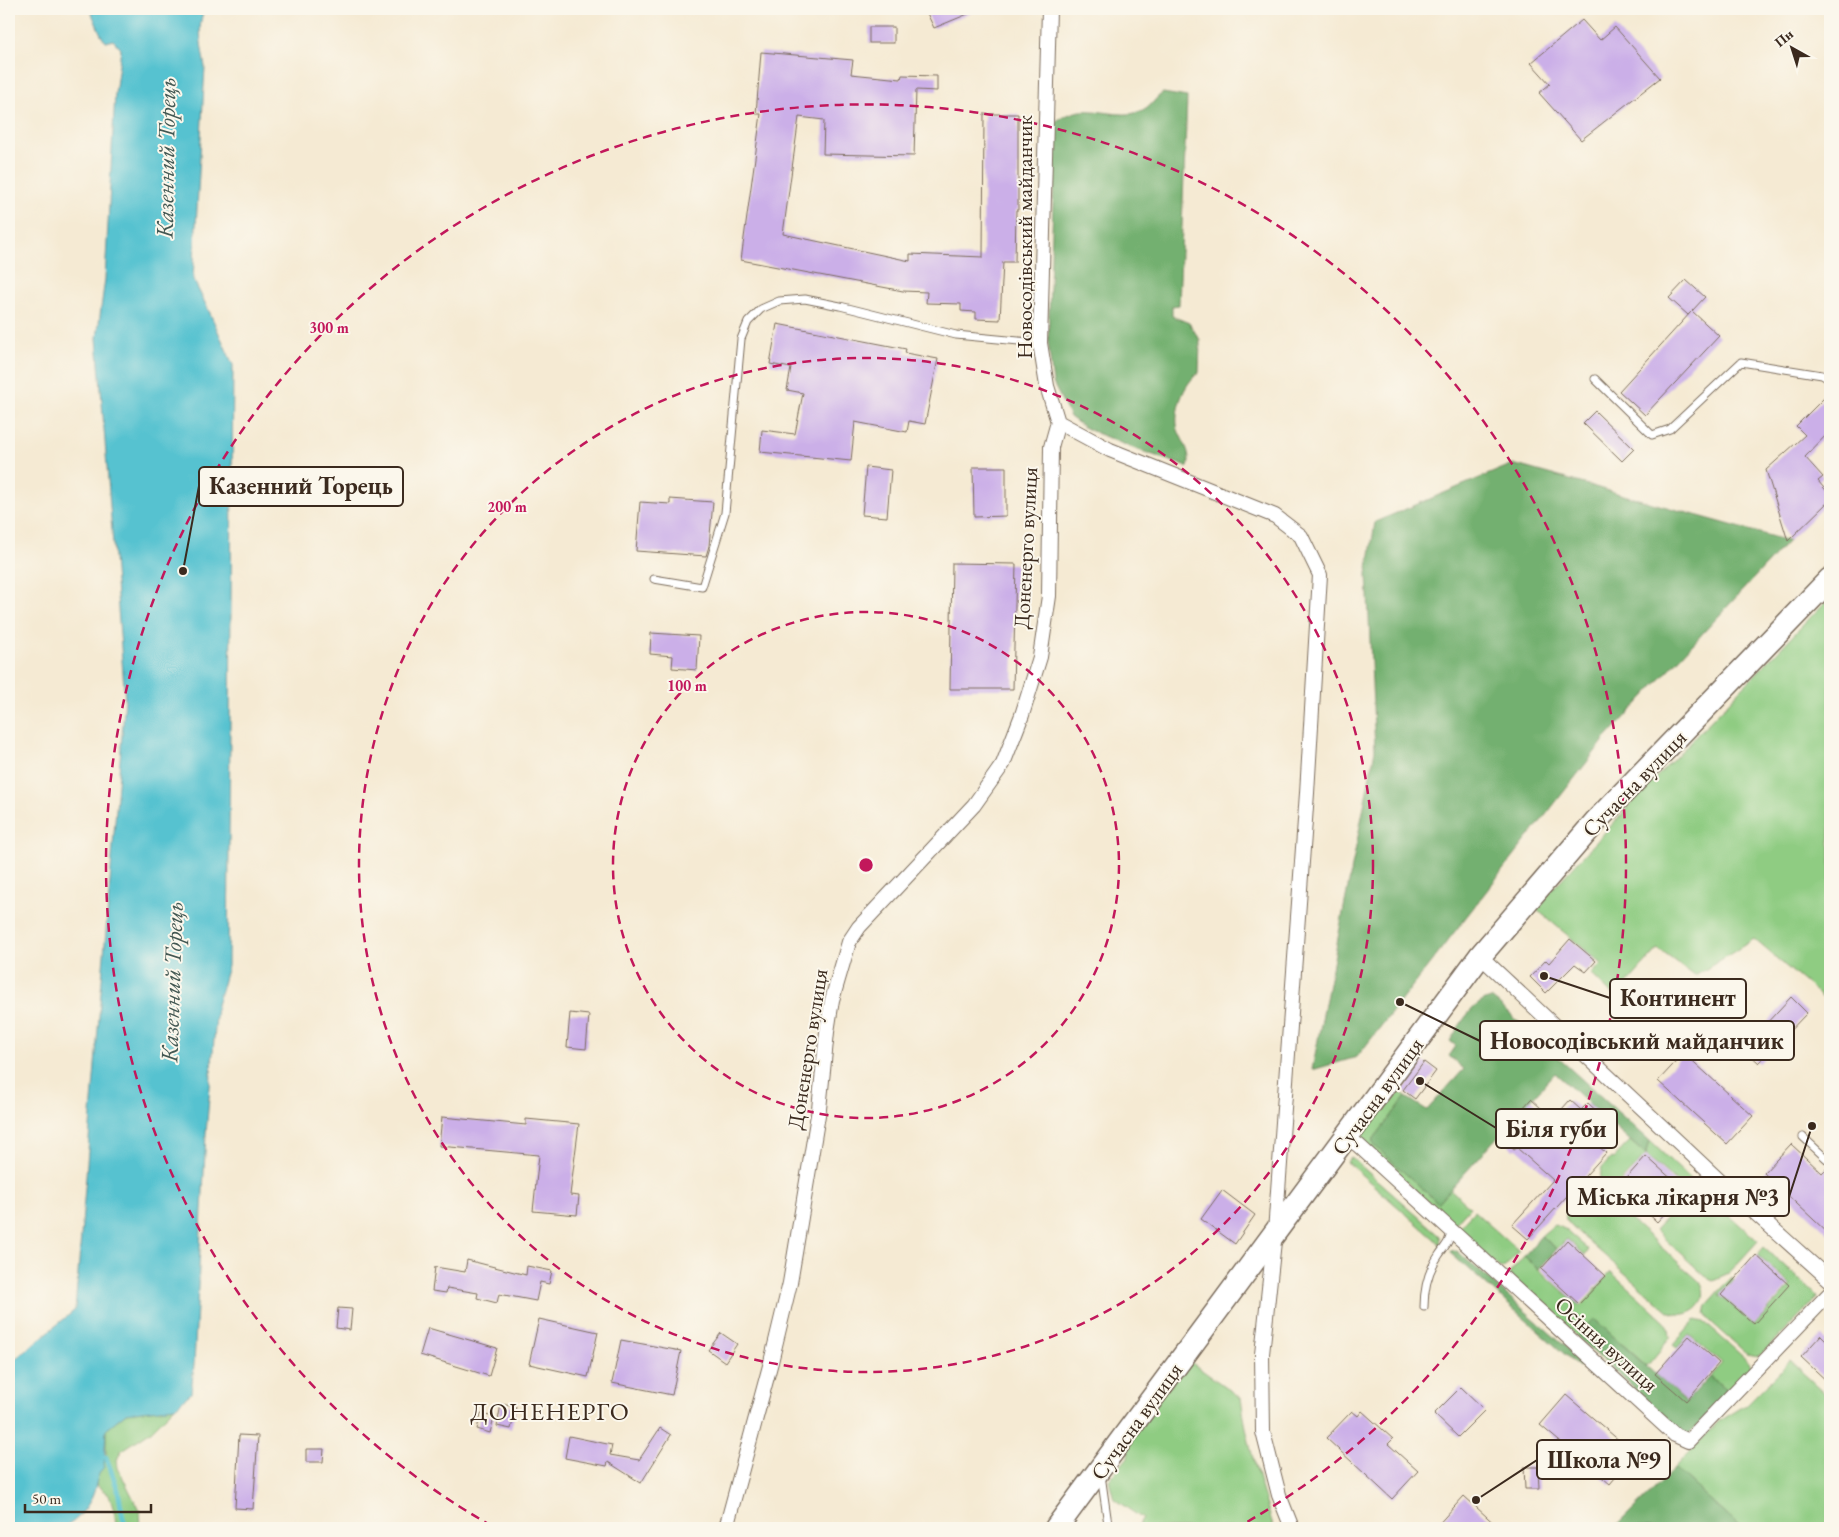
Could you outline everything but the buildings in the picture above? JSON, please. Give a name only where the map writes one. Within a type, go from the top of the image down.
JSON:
[{"type":"main road","name":"Сучасна вулиця","points":[[1056,1528],[1347,1138],[1480,956],[1596,821],[1830,579]]},
{"type":"street","name":"Новосодівський майданчик","points":[[1049,9],[1040,343],[1048,386],[1058,422]]},
{"type":"street","points":[[1058,422],[1110,450],[1275,516],[1301,536],[1320,575],[1307,793],[1275,1232],[1262,1354],[1263,1432],[1279,1495],[1292,1528]]},
{"type":"street","name":"Доненерго вулиця","points":[[726,1528],[771,1362],[790,1283],[819,1109],[832,1000],[843,960],[849,942],[859,927],[974,805],[1003,764],[1022,715],[1040,657],[1049,596],[1051,447],[1058,422]]},
{"type":"street","points":[[1480,956],[1722,1184],[1830,1280]]},
{"type":"street","name":"Осіння вулиця","points":[[1347,1138],[1358,1145],[1674,1435],[1688,1441],[1777,1346],[1830,1293]]},
{"type":"lane","points":[[654,579],[702,587],[725,513],[741,339],[748,322],[761,309],[779,301],[805,299],[840,306],[956,336],[1040,343]]},
{"type":"lane","points":[[1595,379],[1652,435],[1670,429],[1741,362],[1822,375],[1830,380]]},
{"type":"lane","points":[[1803,1137],[1830,1162]]},
{"type":"lane","points":[[1424,1308],[1426,1281],[1436,1259],[1448,1243],[1451,1231]]},
{"type":"lane","points":[[1100,1470],[1108,1524],[1105,1528]]},
{"type":"green space","points":[[1163,93],[1187,97],[1179,305],[1172,306],[1172,316],[1189,323],[1200,340],[1199,373],[1184,390],[1177,415],[1178,430],[1188,452],[1188,467],[1130,447],[1085,428],[1070,417],[1053,383],[1048,342],[1056,121],[1081,111],[1132,114],[1146,109]]},
{"type":"green space","points":[[1513,464],[1788,541],[1605,739],[1357,1057],[1312,1070],[1375,750],[1367,574],[1375,522]]},
{"type":"green space","points":[[1830,597],[1830,1004],[1754,939],[1695,976],[1658,949],[1615,997],[1591,974],[1602,964],[1535,908],[1645,789]]},
{"type":"green space","points":[[1491,998],[1650,1141],[1646,1155],[1555,1073],[1438,1203],[1375,1146],[1372,1141],[1406,1097],[1427,1110],[1464,1069],[1449,1056],[1456,1046],[1450,1041],[1472,1010],[1477,1005]]},
{"type":"green space","points":[[1396,1090],[1406,1097],[1372,1141],[1438,1203],[1450,1189],[1470,1207],[1454,1225],[1362,1142],[1365,1130]]},
{"type":"green space","points":[[1630,1141],[1646,1155],[1610,1193],[1599,1180],[1602,1168]]},
{"type":"green space","points":[[1650,1141],[1693,1182],[1686,1190],[1646,1155]]},
{"type":"green space","points":[[1351,1157],[1440,1236],[1441,1245],[1347,1162]]},
{"type":"green space","points":[[1696,1186],[1758,1241],[1729,1273],[1713,1280],[1705,1276],[1655,1230]]},
{"type":"green space","points":[[1589,1190],[1602,1194],[1700,1282],[1703,1297],[1701,1304],[1696,1309],[1683,1314],[1668,1311],[1572,1227],[1566,1220],[1568,1204],[1579,1194]]},
{"type":"green space","points":[[1474,1211],[1519,1251],[1505,1267],[1501,1269],[1457,1229]]},
{"type":"green space","points":[[1554,1225],[1565,1229],[1589,1250],[1585,1255],[1567,1239],[1557,1249],[1541,1236]]},
{"type":"green space","points":[[1541,1236],[1557,1249],[1539,1269],[1524,1256]]},
{"type":"green space","points":[[1764,1247],[1817,1298],[1760,1356],[1747,1354],[1709,1320],[1705,1314],[1707,1305],[1731,1278],[1733,1280],[1720,1295],[1754,1325],[1791,1285],[1757,1255]]},
{"type":"green space","points":[[1457,1251],[1583,1362],[1579,1367],[1449,1252]]},
{"type":"green space","points":[[1524,1256],[1580,1306],[1611,1272],[1665,1321],[1669,1327],[1670,1338],[1647,1366],[1594,1319],[1577,1337],[1509,1274]]},
{"type":"green space","points":[[1594,1319],[1686,1402],[1710,1376],[1729,1392],[1689,1434],[1680,1430],[1577,1337]]},
{"type":"green space","points":[[1696,1320],[1704,1322],[1750,1363],[1750,1368],[1729,1392],[1710,1376],[1722,1363],[1689,1335],[1677,1348],[1673,1345]]},
{"type":"green space","points":[[1189,1361],[1241,1398],[1250,1448],[1274,1528],[1136,1528],[1143,1519],[1114,1499],[1109,1480],[1128,1457],[1129,1438]]},
{"type":"green space","points":[[1790,1361],[1830,1398],[1830,1528],[1741,1528],[1675,1468],[1718,1422],[1746,1405]]},
{"type":"green space","points":[[175,1407],[151,1431],[121,1451],[117,1460],[118,1468],[140,1512],[141,1528],[116,1528],[115,1514],[109,1495],[96,1485],[98,1474],[106,1457],[106,1429],[126,1413]]},
{"type":"green space","points":[[1675,1468],[1741,1528],[1607,1528],[1617,1525]]},
{"type":"water","points":[[90,9],[205,9],[202,15],[200,30],[205,67],[193,279],[233,365],[228,966],[217,1005],[206,1133],[191,1393],[175,1407],[126,1413],[106,1429],[104,1467],[99,1474],[89,1504],[70,1524],[55,1529],[9,1528],[9,1364],[75,1310],[125,699],[97,338],[105,279],[115,94],[121,49],[113,40],[106,42],[102,37]]},
{"type":"waterway","points":[[106,1457],[118,1490],[123,1518],[127,1528]]},
{"type":"place","name":"Казенний Торець","points":[[183,571]]},
{"type":"place","name":"Континент","points":[[1544,976]]},
{"type":"place","name":"Новосодівський майданчик","points":[[1400,1002]]},
{"type":"place","name":"Біля губи","points":[[1420,1081]]},
{"type":"place","name":"Міська лікарня №3","points":[[1812,1126]]},
{"type":"place","name":"Школа №9","points":[[1476,1500]]},
{"type":"district","name":"ДОНЕНЕРГО","points":[[550,1411]]}]
